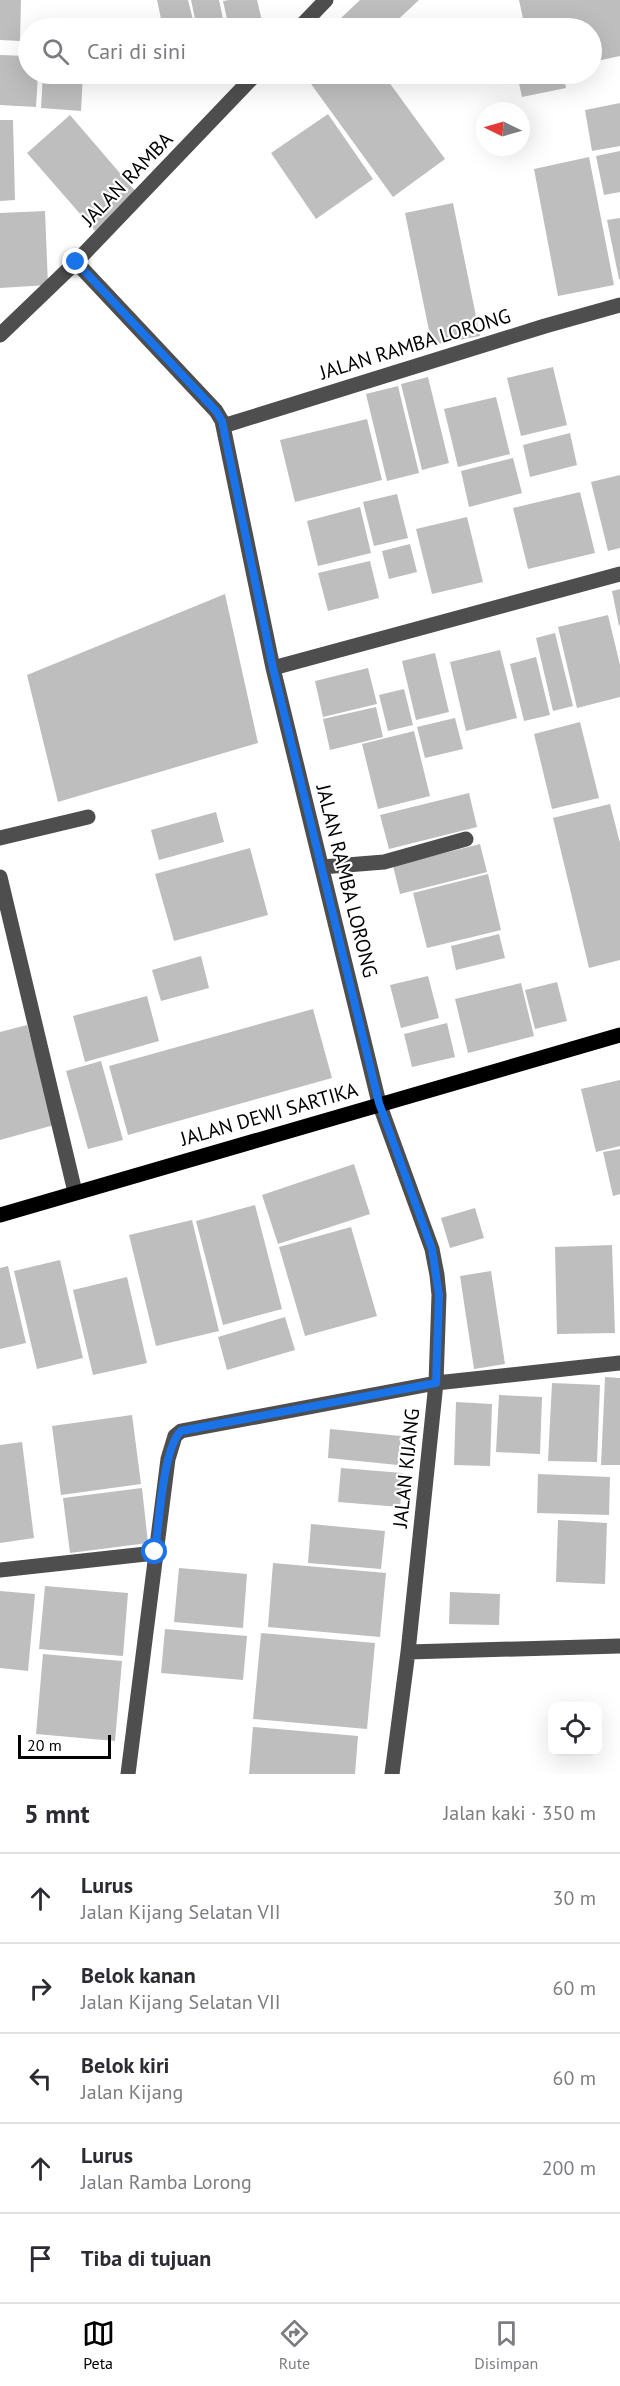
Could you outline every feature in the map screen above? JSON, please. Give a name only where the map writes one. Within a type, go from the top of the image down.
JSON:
[{"type":"main road","name":"JALAN DEWI SARTIKA","points":[[0,1215],[379,1103],[620,1035]]},
{"type":"street","points":[[309,18],[326,0]]},
{"type":"street","name":"JALAN RAMBA","points":[[0,335],[76,262],[246,84]]},
{"type":"street","name":"JALAN RAMBA LORONG","points":[[76,262],[216,411],[223,426],[273,668],[379,1103]]},
{"type":"street","name":"JALAN RAMBA LORONG","points":[[223,426],[620,305]]},
{"type":"street","points":[[273,668],[620,574]]},
{"type":"street","points":[[0,837],[87,817]]},
{"type":"street","points":[[322,867],[384,862],[466,839]]},
{"type":"street","points":[[0,877],[75,1192]]},
{"type":"street","name":"JALAN KIJANG","points":[[379,1103],[432,1249],[439,1295],[436,1383],[408,1652],[392,1774]]},
{"type":"street","points":[[128,1774],[155,1552],[168,1459],[175,1436],[181,1431],[436,1383],[620,1363]]},
{"type":"street","points":[[0,1570],[155,1552]]},
{"type":"street","points":[[408,1652],[620,1646]]},
{"type":"building","points":[[0,0],[21,0],[18,41],[0,40]]},
{"type":"building","points":[[157,0],[188,0],[192,18],[161,18]]},
{"type":"building","points":[[191,0],[219,0],[223,18],[195,18]]},
{"type":"building","points":[[257,0],[261,18],[227,18],[223,1]]},
{"type":"building","points":[[360,0],[419,0],[400,18],[341,18]]},
{"type":"building","points":[[519,0],[620,0],[620,56],[602,60],[602,18],[523,18]]},
{"type":"building","points":[[0,55],[18,56],[18,84],[37,84],[36,107],[0,105]]},
{"type":"building","points":[[42,84],[82,84],[81,111],[41,108]]},
{"type":"building","points":[[311,84],[390,84],[445,159],[393,197]]},
{"type":"building","points":[[519,84],[565,84],[566,88],[522,97]]},
{"type":"building","points":[[620,103],[620,146],[592,151],[585,110]]},
{"type":"building","points":[[328,114],[373,179],[316,219],[271,153]]},
{"type":"building","points":[[70,115],[137,193],[95,231],[27,153]]},
{"type":"building","points":[[0,120],[13,120],[15,200],[0,201]]},
{"type":"building","points":[[620,151],[620,192],[604,195],[596,156]]},
{"type":"building","points":[[589,157],[614,285],[558,296],[534,169]]},
{"type":"building","points":[[453,203],[480,336],[432,345],[405,213]]},
{"type":"building","points":[[45,211],[48,285],[0,288],[0,213]]},
{"type":"building","points":[[620,218],[620,279],[619,279],[607,220]]},
{"type":"building","points":[[553,367],[567,425],[521,436],[507,378]]},
{"type":"building","points":[[428,377],[449,463],[422,470],[401,384]]},
{"type":"building","points":[[398,386],[419,473],[387,481],[366,394]]},
{"type":"building","points":[[496,397],[510,454],[458,467],[444,409]]},
{"type":"building","points":[[367,419],[382,480],[295,502],[280,440]]},
{"type":"building","points":[[570,433],[577,465],[530,477],[523,445]]},
{"type":"building","points":[[513,458],[522,493],[469,507],[461,471]]},
{"type":"building","points":[[620,475],[620,548],[608,551],[591,482]]},
{"type":"building","points":[[580,492],[595,553],[528,569],[513,508]]},
{"type":"building","points":[[397,494],[408,538],[374,546],[363,502]]},
{"type":"building","points":[[360,507],[371,553],[318,566],[307,521]]},
{"type":"building","points":[[467,517],[483,582],[432,594],[416,529]]},
{"type":"building","points":[[410,544],[417,572],[389,579],[382,551]]},
{"type":"building","points":[[370,561],[379,598],[328,611],[318,573]]},
{"type":"building","points":[[620,589],[620,625],[619,626],[612,591]]},
{"type":"building","points":[[225,594],[258,743],[58,802],[27,675]]},
{"type":"building","points":[[608,615],[620,665],[620,697],[577,708],[558,627]]},
{"type":"building","points":[[555,633],[573,706],[553,711],[536,638]]},
{"type":"building","points":[[500,650],[517,718],[466,731],[450,662]]},
{"type":"building","points":[[435,653],[449,712],[416,720],[402,661]]},
{"type":"building","points":[[536,657],[550,715],[524,721],[510,664]]},
{"type":"building","points":[[368,668],[377,704],[323,717],[315,681]]},
{"type":"building","points":[[404,689],[413,725],[388,731],[379,695]]},
{"type":"building","points":[[376,707],[383,737],[330,750],[323,719]]},
{"type":"building","points":[[455,718],[463,749],[425,758],[417,727]]},
{"type":"building","points":[[580,722],[599,798],[552,809],[534,734]]},
{"type":"building","points":[[414,731],[430,796],[378,809],[362,744]]},
{"type":"building","points":[[469,793],[477,827],[389,849],[380,815]]},
{"type":"building","points":[[610,804],[620,843],[620,960],[589,968],[553,818]]},
{"type":"building","points":[[216,812],[224,842],[159,860],[151,830]]},
{"type":"building","points":[[480,844],[487,872],[400,894],[393,866]]},
{"type":"building","points":[[250,848],[268,915],[174,941],[155,874]]},
{"type":"building","points":[[488,874],[501,930],[427,948],[413,893]]},
{"type":"building","points":[[499,934],[505,958],[456,970],[451,946]]},
{"type":"building","points":[[201,956],[209,988],[161,1001],[152,970]]},
{"type":"building","points":[[428,976],[439,1018],[401,1028],[390,985]]},
{"type":"building","points":[[557,982],[567,1021],[535,1029],[525,990]]},
{"type":"building","points":[[521,983],[534,1036],[468,1053],[455,999]]},
{"type":"building","points":[[147,996],[159,1041],[85,1062],[73,1016]]},
{"type":"building","points":[[313,1009],[332,1078],[128,1135],[109,1066]]},
{"type":"building","points":[[447,1023],[455,1057],[412,1067],[404,1034]]},
{"type":"building","points":[[27,1025],[54,1125],[0,1140],[0,1032]]},
{"type":"building","points":[[101,1061],[123,1140],[88,1149],[66,1071]]},
{"type":"building","points":[[620,1080],[620,1146],[596,1152],[581,1089]]},
{"type":"building","points":[[620,1149],[620,1194],[613,1196],[603,1152]]},
{"type":"building","points":[[354,1164],[370,1214],[278,1244],[262,1195]]},
{"type":"building","points":[[255,1205],[282,1309],[223,1325],[196,1221]]},
{"type":"building","points":[[475,1208],[484,1238],[450,1248],[441,1218]]},
{"type":"building","points":[[192,1220],[219,1331],[156,1346],[129,1235]]},
{"type":"building","points":[[351,1227],[377,1316],[305,1336],[279,1247]]},
{"type":"building","points":[[612,1245],[615,1333],[557,1334],[555,1247]]},
{"type":"building","points":[[60,1260],[83,1358],[37,1369],[14,1271]]},
{"type":"building","points":[[8,1266],[26,1343],[0,1349],[0,1268]]},
{"type":"building","points":[[491,1271],[505,1364],[474,1369],[460,1276]]},
{"type":"building","points":[[127,1277],[147,1363],[93,1375],[73,1290]]},
{"type":"building","points":[[285,1317],[295,1350],[227,1370],[218,1337]]},
{"type":"building","points":[[605,1377],[620,1378],[620,1465],[601,1465]]},
{"type":"building","points":[[552,1383],[600,1385],[597,1462],[548,1461]]},
{"type":"building","points":[[499,1395],[542,1397],[540,1454],[496,1452]]},
{"type":"building","points":[[456,1402],[492,1404],[490,1466],[454,1465]]},
{"type":"building","points":[[132,1415],[141,1484],[61,1495],[52,1426]]},
{"type":"building","points":[[330,1429],[401,1436],[398,1465],[328,1458]]},
{"type":"building","points":[[22,1442],[34,1538],[0,1543],[0,1445]]},
{"type":"building","points":[[341,1468],[403,1473],[400,1507],[338,1502]]},
{"type":"building","points":[[538,1474],[610,1477],[609,1515],[537,1513]]},
{"type":"building","points":[[142,1488],[148,1543],[70,1553],[63,1498]]},
{"type":"building","points":[[558,1520],[607,1523],[605,1584],[556,1582]]},
{"type":"building","points":[[311,1524],[385,1531],[381,1569],[308,1563]]},
{"type":"building","points":[[273,1563],[386,1573],[380,1637],[268,1627]]},
{"type":"building","points":[[179,1568],[247,1574],[243,1628],[174,1622]]},
{"type":"building","points":[[45,1586],[128,1593],[123,1656],[39,1649]]},
{"type":"building","points":[[0,1591],[35,1594],[28,1671],[0,1668]]},
{"type":"building","points":[[450,1592],[500,1594],[499,1625],[449,1624]]},
{"type":"building","points":[[165,1629],[247,1636],[243,1680],[161,1673]]},
{"type":"building","points":[[261,1633],[375,1643],[367,1729],[253,1719]]},
{"type":"building","points":[[43,1654],[122,1661],[115,1741],[36,1734]]},
{"type":"building","points":[[253,1727],[358,1736],[355,1774],[249,1774]]},
{"type":"route","points":[[76,262],[216,411],[222,421],[273,668],[379,1103],[432,1249],[439,1295],[436,1383],[181,1431],[175,1436],[168,1459],[155,1552]]}]
